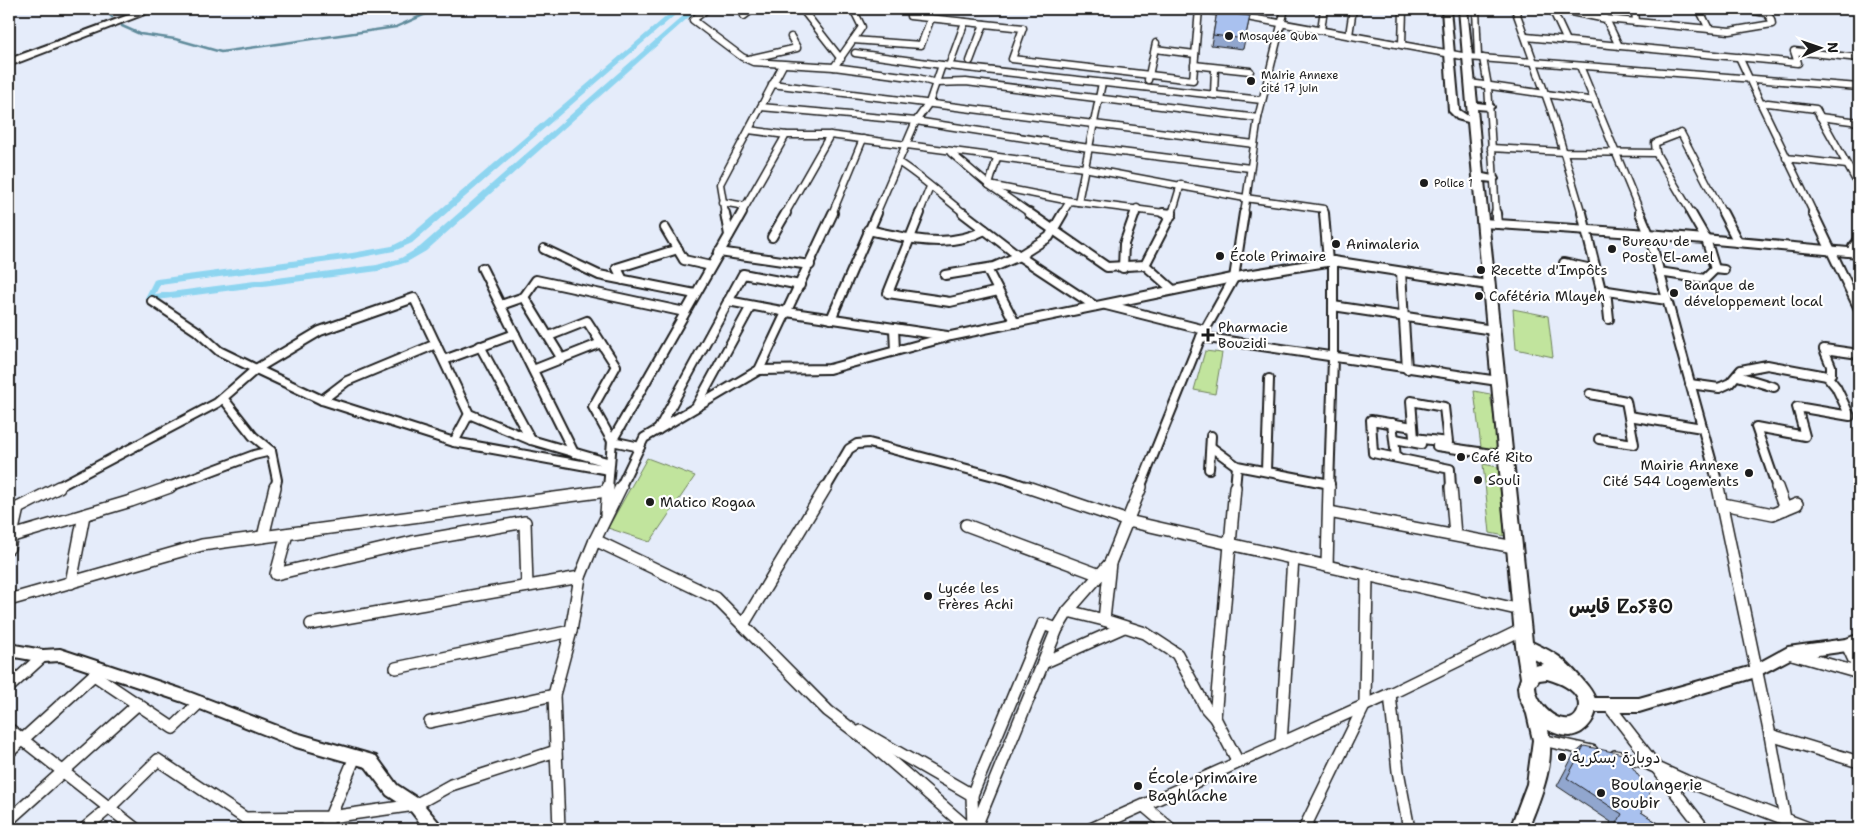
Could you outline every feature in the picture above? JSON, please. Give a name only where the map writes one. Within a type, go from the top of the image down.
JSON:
[{"type":"highway","points":[[9,59],[140,9]]},
{"type":"highway","points":[[9,63],[153,9]]},
{"type":"main road","points":[[1446,9],[1454,111],[1461,117],[1473,120]]},
{"type":"main road","points":[[1463,9],[1464,22],[1476,57],[1470,83],[1471,105],[1524,646],[1529,678],[1526,689],[1542,740],[1536,784],[1520,829]]},
{"type":"main road","points":[[1464,22],[1477,23]]},
{"type":"main road","points":[[1471,105],[1489,107]]},
{"type":"main road","points":[[1478,177],[1493,179]]},
{"type":"main road","points":[[1524,646],[1553,660],[1565,670],[1582,691],[1588,705],[1587,717],[1584,722],[1578,725],[1564,726],[1548,720],[1534,710]]},
{"type":"main road","points":[[1529,678],[1540,672],[1547,672],[1562,675],[1576,685]]},
{"type":"main road","points":[[1542,740],[1564,726]]},
{"type":"street","points":[[707,9],[693,20],[742,57],[753,62],[783,65],[803,64],[918,78],[936,83],[966,82],[1258,118]]},
{"type":"street","points":[[744,16],[753,9]]},
{"type":"street","points":[[802,9],[841,58]]},
{"type":"street","points":[[834,68],[862,26],[853,9]]},
{"type":"street","points":[[910,9],[910,16],[1023,28],[1012,59],[1192,80],[1200,9],[1450,54],[1580,66],[1859,87]]},
{"type":"street","points":[[974,829],[1056,629],[1068,611],[1110,563],[1203,333],[1234,278],[1258,118],[1285,9]]},
{"type":"street","points":[[1321,30],[1324,9]]},
{"type":"street","points":[[1349,35],[1353,9]]},
{"type":"street","points":[[1402,45],[1403,9]]},
{"type":"street","points":[[1476,9],[1476,57],[1488,86],[1497,224]]},
{"type":"street","points":[[1515,9],[1536,62],[1544,94],[1588,229],[1601,290],[1667,300]]},
{"type":"street","points":[[1552,9],[1567,41]]},
{"type":"street","points":[[1556,9],[1606,19],[1730,31],[1772,24],[1764,11],[1743,9]]},
{"type":"street","points":[[1601,9],[1619,46]]},
{"type":"street","points":[[1635,9],[1636,22]]},
{"type":"street","points":[[1699,9],[1709,29]]},
{"type":"street","points":[[853,40],[921,45],[931,18]]},
{"type":"street","points":[[831,319],[916,121],[929,103],[936,83],[965,22]]},
{"type":"street","points":[[970,61],[984,24]]},
{"type":"street","points":[[1526,37],[1798,62],[1794,51],[1859,58]]},
{"type":"street","points":[[748,59],[797,48],[790,38]]},
{"type":"street","points":[[1147,88],[1155,46],[1195,54]]},
{"type":"street","points":[[855,53],[945,65],[1262,100]]},
{"type":"street","points":[[1739,57],[1859,309]]},
{"type":"street","points":[[729,235],[720,184],[783,65]]},
{"type":"street","points":[[1194,65],[1250,71]]},
{"type":"street","points":[[1580,66],[1649,234],[1723,504],[1770,735],[1784,819],[1793,829]]},
{"type":"street","points":[[1214,95],[1215,68]]},
{"type":"street","points":[[945,275],[987,269],[1019,256],[1050,237],[1052,230],[1074,201],[1089,148],[1102,82]]},
{"type":"street","points":[[1470,83],[1595,101]]},
{"type":"street","points":[[772,84],[1254,144]]},
{"type":"street","points":[[1760,104],[1768,103],[1816,109],[1859,186]]},
{"type":"street","points":[[761,107],[916,121],[1089,148],[1250,168]]},
{"type":"street","points":[[1820,117],[1859,122]]},
{"type":"street","points":[[750,130],[786,135],[830,135],[1084,168],[1181,184],[1246,198],[1324,209],[1333,306],[1327,566]]},
{"type":"street","points":[[1715,269],[1706,239],[1656,153],[1655,143],[1681,133],[1738,242]]},
{"type":"street","points":[[605,518],[612,441],[786,135]]},
{"type":"street","points":[[772,237],[830,135]]},
{"type":"street","points":[[759,370],[810,264],[863,140]]},
{"type":"street","points":[[1491,148],[1527,148],[1563,152],[1656,153]]},
{"type":"street","points":[[950,152],[990,185],[1107,267],[1123,268],[1145,265],[1173,290]]},
{"type":"street","points":[[990,185],[997,158]]},
{"type":"street","points":[[1786,158],[1847,165]]},
{"type":"street","points":[[898,162],[917,174],[930,187],[1019,256],[1099,306],[1203,333],[1333,357],[1498,380]]},
{"type":"street","points":[[1145,265],[1172,214],[1181,184]]},
{"type":"street","points":[[990,185],[1074,201],[1172,214]]},
{"type":"street","points":[[930,187],[888,294],[950,302],[998,291]]},
{"type":"street","points":[[722,202],[746,206]]},
{"type":"street","points":[[1123,268],[1122,253],[1124,242],[1137,208]]},
{"type":"street","points":[[1482,223],[1588,229],[1859,252]]},
{"type":"street","points":[[666,228],[684,260],[711,266]]},
{"type":"street","points":[[868,230],[909,238],[946,242],[977,236],[984,230]]},
{"type":"street","points":[[1859,240],[1853,247],[1859,252]]},
{"type":"street","points":[[544,249],[599,275],[695,294]]},
{"type":"street","points":[[623,280],[617,268],[678,249]]},
{"type":"street","points":[[719,252],[810,264]]},
{"type":"street","points":[[559,829],[554,695],[571,631],[580,577],[595,540],[644,438],[759,370],[829,369],[951,336],[1173,290],[1330,261],[1488,285]]},
{"type":"street","points":[[1564,263],[1597,270]]},
{"type":"street","points":[[482,268],[574,453]]},
{"type":"street","points":[[987,269],[1015,323]]},
{"type":"street","points":[[1659,272],[1705,279],[1715,269]]},
{"type":"street","points":[[1715,269],[1724,270]]},
{"type":"street","points":[[1401,272],[1407,368]]},
{"type":"street","points":[[658,430],[742,274],[800,285]]},
{"type":"street","points":[[501,305],[524,297],[536,280],[685,312]]},
{"type":"street","points":[[1606,290],[1609,320]]},
{"type":"street","points":[[524,297],[562,359]]},
{"type":"street","points":[[9,548],[14,508],[217,403],[256,369],[320,331],[414,298],[470,414],[531,440],[574,453],[609,467]]},
{"type":"street","points":[[152,301],[197,331],[219,351],[322,400],[454,442],[609,467]]},
{"type":"street","points":[[728,301],[831,319],[951,336]]},
{"type":"street","points":[[696,407],[751,306]]},
{"type":"street","points":[[1333,306],[1493,330]]},
{"type":"street","points":[[549,336],[587,321],[616,366],[593,408],[612,441],[640,447]]},
{"type":"street","points":[[894,328],[895,351]]},
{"type":"street","points":[[444,360],[515,334]]},
{"type":"street","points":[[533,370],[601,343]]},
{"type":"street","points":[[322,400],[347,380],[436,344]]},
{"type":"street","points":[[480,346],[531,440]]},
{"type":"street","points":[[1827,376],[1831,374],[1831,366],[1824,349],[1859,354]]},
{"type":"street","points":[[1690,384],[1718,388],[1726,387],[1738,376],[1741,370],[1767,365],[1827,376],[1836,387],[1850,416],[1796,407],[1805,436],[1756,427],[1785,509]]},
{"type":"street","points":[[1738,376],[1774,387]]},
{"type":"street","points":[[1266,471],[1268,379]]},
{"type":"street","points":[[1590,394],[1626,401],[1634,445],[1599,438]]},
{"type":"street","points":[[223,398],[253,436],[271,451],[277,480],[263,537]]},
{"type":"street","points":[[1411,401],[1444,407],[1448,442],[1414,438],[1413,427],[1411,401]]},
{"type":"street","points":[[454,442],[470,414]]},
{"type":"street","points":[[1629,416],[1702,428]]},
{"type":"street","points":[[1413,427],[1372,420],[1373,453],[1450,469],[1455,535]]},
{"type":"street","points":[[1392,423],[1396,458]]},
{"type":"street","points":[[1209,469],[1211,436]]},
{"type":"street","points":[[1395,439],[1506,456]]},
{"type":"street","points":[[743,625],[849,449],[857,444],[869,443],[1005,479],[1128,521],[1521,610]]},
{"type":"street","points":[[1211,447],[1237,466],[1330,484]]},
{"type":"street","points":[[10,537],[131,501],[254,454],[271,451]]},
{"type":"street","points":[[1215,718],[1237,466]]},
{"type":"street","points":[[9,600],[202,545],[607,491]]},
{"type":"street","points":[[1723,504],[1773,514],[1797,504]]},
{"type":"street","points":[[1329,512],[1514,547]]},
{"type":"street","points":[[71,583],[84,515]]},
{"type":"street","points":[[287,534],[276,574],[412,542],[525,522],[527,586]]},
{"type":"street","points":[[966,526],[1100,575]]},
{"type":"street","points":[[595,540],[716,598],[828,712],[870,743],[969,829]]},
{"type":"street","points":[[1281,743],[1292,558]]},
{"type":"street","points":[[1104,620],[1110,563]]},
{"type":"street","points":[[1304,829],[1365,704],[1367,575]]},
{"type":"street","points":[[311,624],[580,577]]},
{"type":"street","points":[[1068,611],[1145,633],[1177,654],[1206,708],[1215,718],[1238,762]]},
{"type":"street","points":[[974,829],[972,795],[1043,624],[1056,629]]},
{"type":"street","points":[[1043,662],[1124,627]]},
{"type":"street","points":[[1091,829],[1390,694],[1523,629]]},
{"type":"street","points":[[396,668],[571,631]]},
{"type":"street","points":[[1588,705],[1639,705],[1756,671],[1788,653],[1853,643],[1859,672],[1788,653]]},
{"type":"street","points":[[9,650],[43,656],[60,656],[97,672],[200,702],[296,740],[371,761],[392,790],[435,829]]},
{"type":"street","points":[[9,687],[43,656]]},
{"type":"street","points":[[97,672],[173,728],[200,702]]},
{"type":"street","points":[[9,752],[97,672]]},
{"type":"street","points":[[1390,694],[1398,771],[1409,829]]},
{"type":"street","points":[[430,722],[554,695]]},
{"type":"street","points":[[9,820],[64,773],[138,704]]},
{"type":"street","points":[[1608,705],[1704,829]]},
{"type":"street","points":[[828,712],[972,795]]},
{"type":"street","points":[[9,730],[136,829]]},
{"type":"street","points":[[1770,735],[1859,762]]},
{"type":"street","points":[[1542,740],[1644,762],[1686,781],[1811,829]]},
{"type":"street","points":[[84,829],[109,808],[158,760],[245,818],[421,817],[451,785],[556,751]]},
{"type":"street","points":[[325,829],[355,757]]},
{"type":"street","points":[[1144,806],[1171,829]]},
{"type":"street","points":[[9,825],[14,829]]},
{"type":"green space","points":[[1513,309],[1548,316],[1553,357],[1516,349]]},
{"type":"green space","points":[[1205,351],[1222,353],[1215,394],[1194,390]]},
{"type":"green space","points":[[1474,391],[1490,394],[1499,450],[1481,447]]},
{"type":"green space","name":"Matico Rogaa","points":[[647,458],[695,476],[650,542],[608,528]]},
{"type":"green space","points":[[1483,464],[1498,467],[1505,536],[1490,533]]},
{"type":"building","points":[[1217,12],[1250,16],[1245,39],[1213,35]]},
{"type":"building","name":"Boulangerie Boubir","points":[[1584,746],[1623,754],[1650,792],[1641,812],[1667,829],[1614,829],[1622,814],[1567,778]]},
{"type":"waterway","points":[[104,9],[112,17]]},
{"type":"waterway","points":[[122,26],[140,34],[175,39],[221,52],[396,27],[437,9]]},
{"type":"waterway","points":[[679,9],[409,241],[394,248],[352,256],[157,282],[149,298],[378,268],[404,260],[423,249],[695,9]]},
{"type":"place","name":"Mosquée Quba","points":[[1229,36]]},
{"type":"place","name":"Mairie Annexe cité 17 juin","points":[[1251,81]]},
{"type":"place","name":"Police 1","points":[[1424,183]]},
{"type":"place","name":"Animaleria","points":[[1336,244]]},
{"type":"place","name":"Bureau de Poste El-amel","points":[[1612,249]]},
{"type":"place","name":"École Primaire","points":[[1220,256]]},
{"type":"place","name":"Recette d'Impôts","points":[[1481,270]]},
{"type":"place","name":"Banque de développement local","points":[[1674,293]]},
{"type":"place","name":"Cafétéria Mlayeh","points":[[1479,296]]},
{"type":"place","name":"Pharmacie Bouzidi","points":[[1208,335]]},
{"type":"place","name":"Café Rito","points":[[1461,457]]},
{"type":"place","name":"Mairie Annexe Cité 544 Logements","points":[[1749,473]]},
{"type":"place","name":"Souli","points":[[1478,480]]},
{"type":"place","name":"Matico Rogaa","points":[[650,502]]},
{"type":"place","name":"Lycée les Frères Achi","points":[[928,596]]},
{"type":"place","name":"دوبارة بسكرية","points":[[1562,757]]},
{"type":"place","name":"École primaire Baghlache","points":[[1138,786]]},
{"type":"place","name":"Boulangerie Boubir","points":[[1601,793]]},
{"type":"district","name":"قايس ⵇⴰⵢⴻⵙ","points":[[1621,606]]}]
